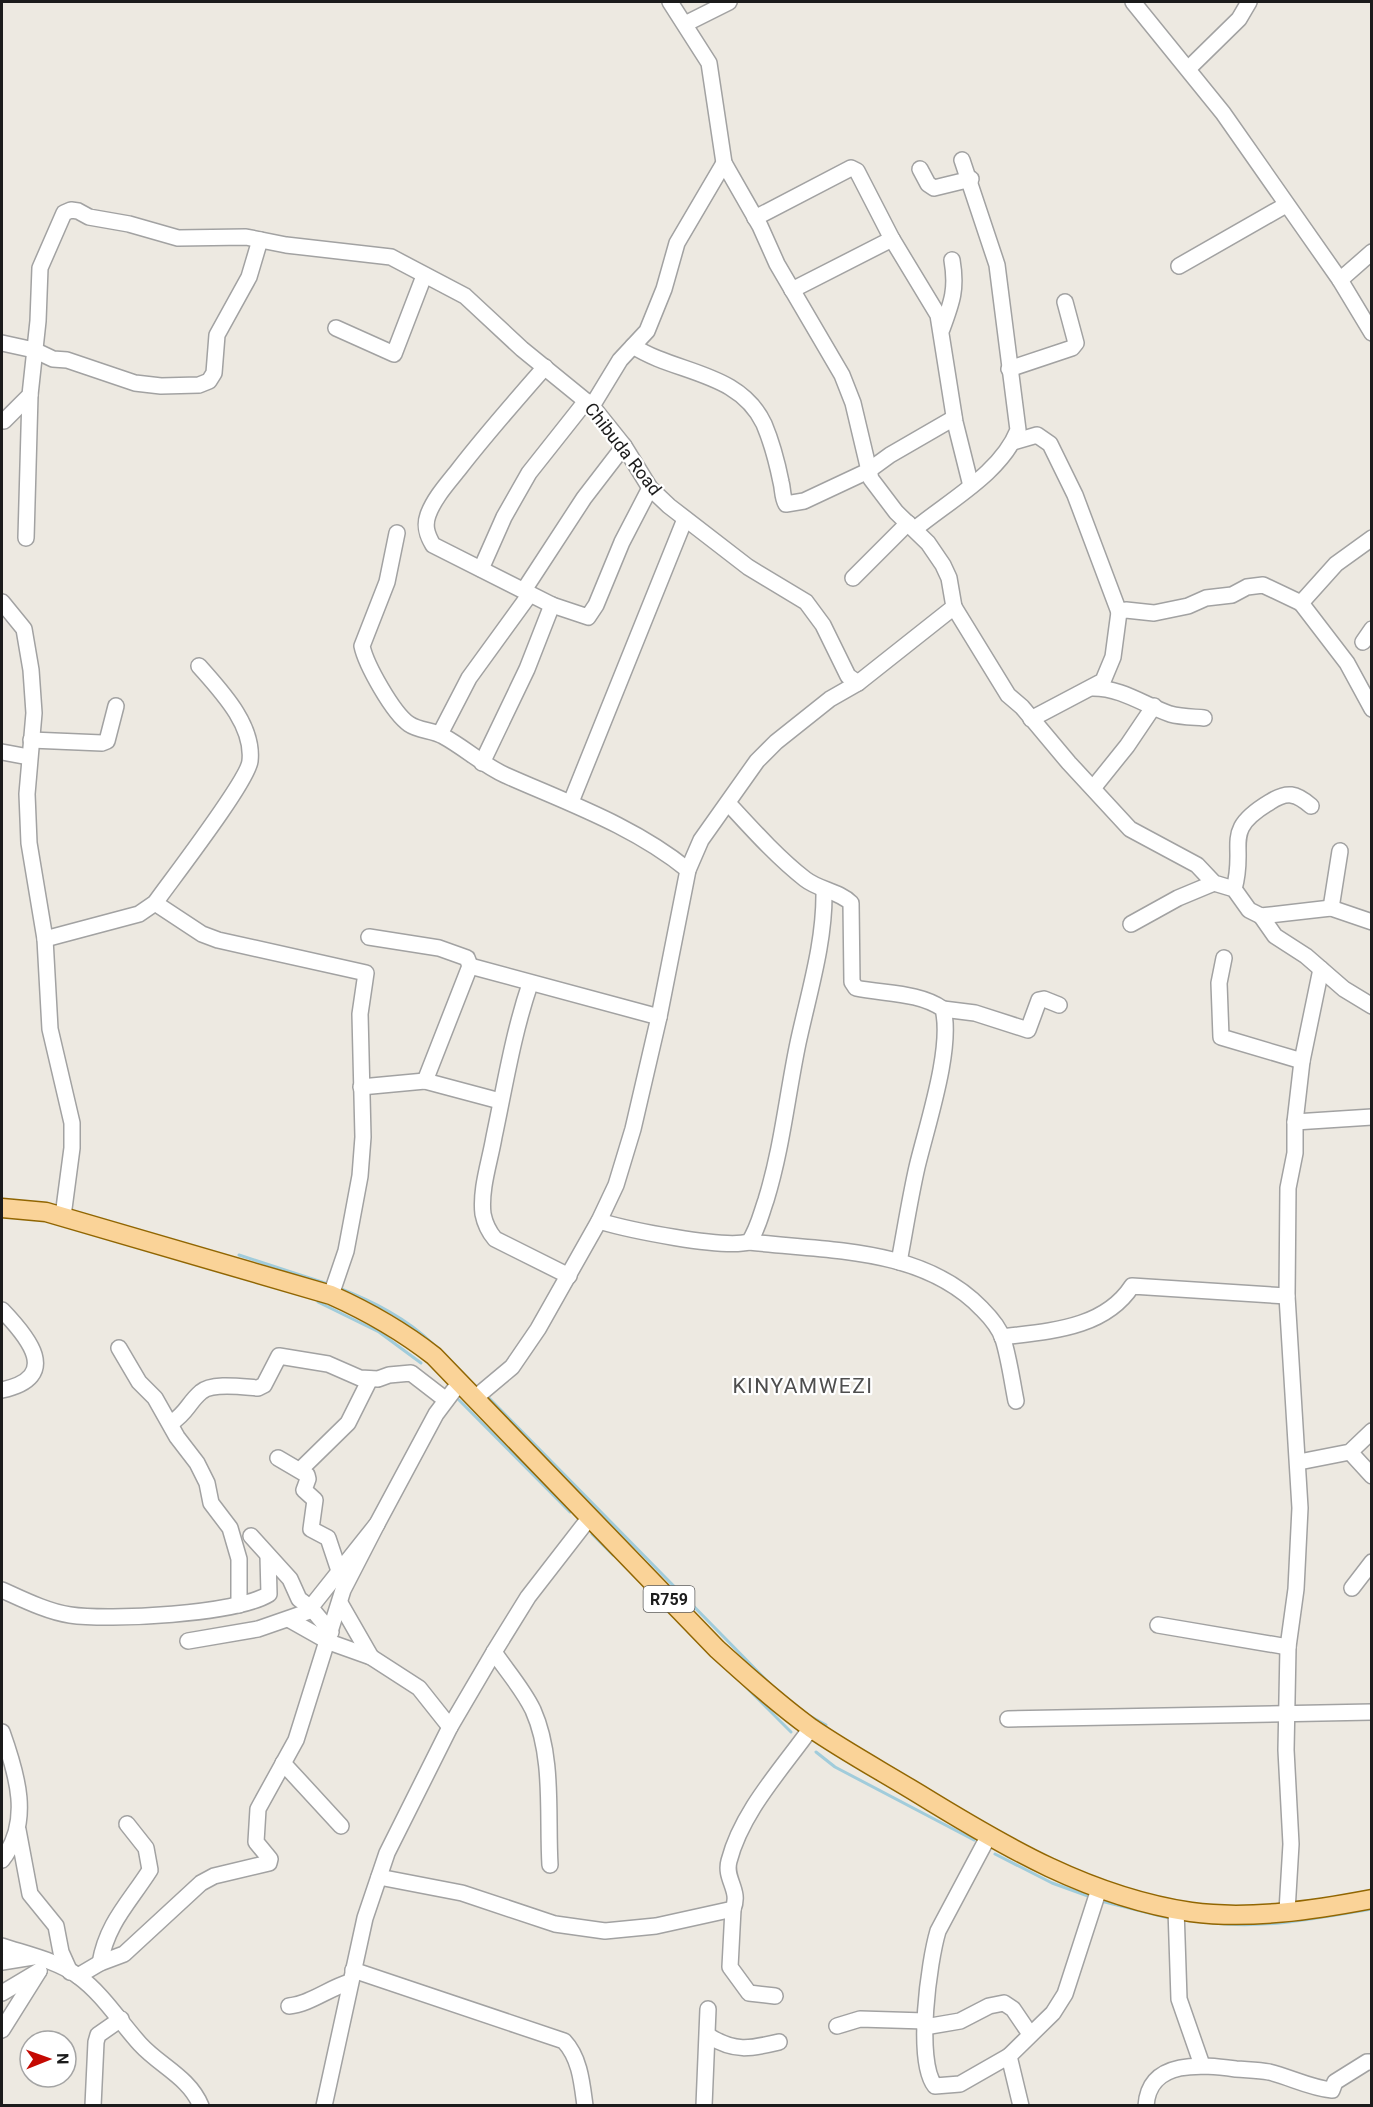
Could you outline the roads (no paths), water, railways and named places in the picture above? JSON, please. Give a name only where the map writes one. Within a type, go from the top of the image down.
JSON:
[{"type":"main road","name":"R759","points":[[2,1208],[63,1216],[331,1295],[374,1314],[434,1356],[717,1650],[762,1689],[812,1728],[988,1836],[1052,1870],[1099,1889],[1176,1909],[1227,1914],[1287,1911],[1371,1899]]},
{"type":"street","points":[[670,2],[709,63],[724,163],[756,218],[777,264],[842,375],[853,403],[868,471],[881,494],[912,526],[943,565],[949,578],[954,607],[976,639],[997,679],[1130,829],[1197,865],[1214,883],[1234,889],[1249,910],[1262,916],[1331,908],[1371,922]]},
{"type":"street","points":[[685,24],[729,2]]},
{"type":"street","points":[[1133,2],[1189,68],[1340,280],[1371,333]]},
{"type":"street","points":[[1189,68],[1239,19],[1249,2]]},
{"type":"street","points":[[962,160],[971,179],[981,224],[997,265],[1009,369],[1018,421],[1013,442]]},
{"type":"street","points":[[481,569],[504,517],[529,473],[589,403],[620,360],[647,331],[656,311],[677,243],[724,163]]},
{"type":"street","points":[[756,218],[851,168],[860,176],[892,240],[938,315],[942,329],[954,418],[970,486]]},
{"type":"street","points":[[921,169],[928,184],[934,188],[971,179]]},
{"type":"street","points":[[1179,266],[1286,205]]},
{"type":"street","name":"Chibuda Road","points":[[34,350],[38,321],[40,268],[64,213],[71,210],[88,217],[129,224],[178,238],[246,237],[391,257],[478,305],[522,349],[589,403],[624,446],[650,488],[748,567],[806,602],[823,625],[848,676],[858,683]]},
{"type":"street","points":[[2,343],[34,350],[135,383],[182,387],[209,381],[216,366],[217,334],[249,277],[260,240]]},
{"type":"street","points":[[792,290],[892,240]]},
{"type":"street","points":[[1340,280],[1371,252]]},
{"type":"street","points":[[942,329],[954,297],[956,282],[952,260]]},
{"type":"street","points":[[336,328],[394,354],[424,276]]},
{"type":"street","points":[[1009,369],[1072,348],[1076,343],[1065,302]]},
{"type":"street","points":[[633,346],[649,356],[721,381],[740,393],[766,429],[786,504],[804,501],[868,471],[890,455],[954,418]]},
{"type":"street","points":[[26,538],[30,395],[34,350]]},
{"type":"street","points":[[545,367],[487,433],[446,486],[428,514],[427,535],[433,545],[552,605],[582,617],[588,617],[622,542],[650,488]]},
{"type":"street","points":[[4,421],[30,395]]},
{"type":"street","points":[[853,578],[912,526],[970,486],[1013,442],[1037,435],[1050,444],[1075,495],[1119,612],[1113,657],[1103,681],[1094,688],[1031,719]]},
{"type":"street","points":[[440,734],[469,678],[527,592],[584,498],[624,446]]},
{"type":"street","points":[[572,802],[686,519]]},
{"type":"street","points":[[397,533],[387,582],[362,646],[382,688],[399,715],[416,728],[440,734],[482,763],[614,823],[688,870]]},
{"type":"street","points":[[1300,603],[1336,564],[1371,538]]},
{"type":"street","points":[[1119,612],[1126,610],[1154,613],[1188,606],[1206,598],[1232,595],[1247,587],[1263,585],[1300,603],[1347,663],[1371,709]]},
{"type":"street","points":[[2,602],[24,629],[31,670],[34,713],[29,757],[29,843],[45,939],[50,1029],[72,1123],[72,1148],[63,1216]]},
{"type":"street","points":[[482,763],[527,669],[552,605]]},
{"type":"street","points":[[475,1398],[512,1367],[569,1276],[599,1221],[615,1185],[633,1129],[659,1017],[688,870],[701,840],[757,761],[776,742],[830,699],[858,683],[954,607]]},
{"type":"street","points":[[1363,642],[1371,629]]},
{"type":"street","points":[[45,939],[139,914],[155,903],[248,773],[249,746],[241,722],[224,695],[199,666]]},
{"type":"street","points":[[1094,688],[1105,688],[1174,715],[1204,718]]},
{"type":"street","points":[[31,740],[102,744],[107,741],[110,734],[116,706]]},
{"type":"street","points":[[1094,787],[1127,746],[1154,706]]},
{"type":"street","points":[[2,752],[29,757]]},
{"type":"street","points":[[1234,889],[1239,830],[1248,815],[1284,794],[1299,796],[1311,806]]},
{"type":"street","points":[[728,803],[757,835],[806,880],[824,890],[845,897],[851,903],[852,982],[856,988],[910,996],[935,1003],[943,1009],[975,1013],[1028,1030],[1039,1000],[1044,999],[1059,1005]]},
{"type":"street","points":[[1331,908],[1340,851]]},
{"type":"street","points":[[1131,924],[1178,898],[1214,883]]},
{"type":"street","points":[[749,1242],[756,1233],[773,1175],[786,1117],[798,1045],[822,930],[824,890]]},
{"type":"street","points":[[155,903],[202,934],[218,940],[366,973],[360,1014],[363,1137],[356,1199],[346,1251],[331,1295]]},
{"type":"street","points":[[1262,916],[1275,936],[1321,969],[1344,989],[1371,1006]]},
{"type":"street","points":[[369,937],[439,948],[467,958],[470,966],[425,1081]]},
{"type":"street","points":[[1224,958],[1219,983],[1221,1037],[1302,1061]]},
{"type":"street","points":[[470,966],[659,1017]]},
{"type":"street","points":[[1287,1911],[1291,1844],[1287,1714],[1288,1647],[1296,1589],[1299,1462],[1287,1296],[1288,1188],[1295,1154],[1295,1122],[1302,1061],[1321,969]]},
{"type":"street","points":[[530,984],[516,1024],[500,1101],[484,1191],[485,1223],[495,1239],[569,1276]]},
{"type":"street","points":[[899,1262],[916,1171],[943,1052],[947,1028],[943,1009]]},
{"type":"street","points":[[362,1087],[425,1081],[500,1101]]},
{"type":"street","points":[[1295,1122],[1371,1117]]},
{"type":"street","points":[[599,1221],[731,1244],[749,1242],[830,1249],[899,1262],[957,1286],[991,1318],[1002,1337],[1016,1401]]},
{"type":"street","points":[[1002,1337],[1078,1325],[1094,1320],[1122,1301],[1132,1286],[1287,1296]]},
{"type":"street","points":[[2,1310],[33,1347],[35,1357],[35,1368],[30,1377],[21,1385],[2,1390]]},
{"type":"street","points":[[119,1348],[139,1382],[155,1398],[177,1437],[203,1474],[211,1503],[235,1538],[239,1559],[239,1605]]},
{"type":"street","points":[[171,1423],[183,1416],[200,1393],[208,1388],[258,1388],[264,1385],[279,1356],[328,1364],[360,1378],[370,1379],[411,1373],[446,1400]]},
{"type":"street","points":[[300,1470],[348,1423],[370,1379]]},
{"type":"street","points":[[2,1946],[41,1964],[74,1974],[124,1954],[201,1883],[214,1876],[269,1863],[270,1859],[256,1842],[256,1819],[263,1795],[296,1740],[341,1597],[377,1524],[446,1400],[460,1382]]},
{"type":"street","points":[[1299,1462],[1350,1452],[1371,1431]]},
{"type":"street","points":[[1350,1452],[1371,1476]]},
{"type":"street","points":[[278,1458],[300,1470],[308,1479],[303,1490],[315,1500],[311,1529],[328,1538],[340,1568],[341,1597],[371,1658]]},
{"type":"street","points":[[324,2106],[364,1918],[387,1853],[450,1727],[494,1652],[528,1597],[590,1516]]},
{"type":"street","points":[[188,1641],[258,1629],[290,1620],[311,1608],[340,1568],[377,1524]]},
{"type":"street","points":[[251,1536],[290,1579],[299,1599],[311,1608],[330,1637]]},
{"type":"street","points":[[2,1590],[68,1615],[111,1619],[239,1605],[269,1594],[268,1556]]},
{"type":"street","points":[[1352,1588],[1371,1562]]},
{"type":"street","points":[[290,1620],[371,1658],[419,1688],[450,1727]]},
{"type":"street","points":[[1158,1625],[1288,1647]]},
{"type":"street","points":[[494,1652],[532,1708],[542,1736],[546,1771],[550,1865]]},
{"type":"street","points":[[1008,1719],[1371,1712]]},
{"type":"street","points":[[775,1996],[749,1993],[730,1966],[733,1909],[737,1893],[727,1872],[740,1827],[812,1728]]},
{"type":"street","points":[[2,1732],[16,1776],[20,1809],[18,1830],[30,1894],[56,1926],[61,1952],[74,1974],[121,2019],[141,2045],[180,2076],[197,2096],[201,2106]]},
{"type":"street","points":[[283,1763],[341,1826]]},
{"type":"street","points":[[100,1963],[104,1942],[111,1924],[150,1870],[146,1848],[127,1824]]},
{"type":"street","points":[[2,1860],[10,1849],[18,1830]]},
{"type":"street","points":[[988,1836],[938,1931],[931,1964],[925,2024],[928,2074],[935,2085],[960,2084],[1009,2056],[1053,2013],[1065,1994],[1099,1889]]},
{"type":"street","points":[[379,1877],[462,1893],[555,1924],[605,1931],[656,1926],[733,1909]]},
{"type":"street","points":[[1176,1909],[1179,2000],[1202,2065]]},
{"type":"street","points":[[2,1962],[41,1964]]},
{"type":"street","points":[[2,1993],[41,1964]]},
{"type":"street","points":[[2,2030],[41,1964]]},
{"type":"street","points":[[289,2006],[301,2004],[351,1976],[564,2041],[571,2049],[581,2073],[585,2106]]},
{"type":"street","points":[[837,2026],[860,2019],[925,2024],[960,2021],[989,2006],[1004,2003],[1012,2009],[1030,2034]]},
{"type":"street","points":[[704,2106],[709,2036],[708,2009]]},
{"type":"street","points":[[96,2105],[98,2035],[121,2019]]},
{"type":"street","points":[[709,2036],[726,2047],[738,2048],[779,2042]]},
{"type":"street","points":[[1009,2056],[1021,2106]]},
{"type":"street","points":[[1146,2106],[1148,2094],[1163,2075],[1180,2066],[1202,2065],[1268,2072],[1332,2090],[1335,2082],[1367,2062],[1371,2062]]},
{"type":"waterway","points":[[239,1255],[328,1284]]},
{"type":"waterway","points":[[339,1288],[389,1312],[412,1326],[433,1344]]},
{"type":"waterway","points":[[318,1302],[379,1332],[421,1363]]},
{"type":"waterway","points":[[486,1395],[771,1685]]},
{"type":"waterway","points":[[459,1400],[570,1512]]},
{"type":"waterway","points":[[592,1534],[613,1555]]},
{"type":"waterway","points":[[745,1686],[791,1732]]},
{"type":"waterway","points":[[808,1715],[826,1725]]},
{"type":"waterway","points":[[816,1752],[835,1767],[974,1840]]},
{"type":"waterway","points":[[995,1854],[1052,1883],[1088,1896]]},
{"type":"waterway","points":[[1101,1901],[1169,1918]]},
{"type":"waterway","points":[[1213,1923],[1273,1924],[1372,1909]]},
{"type":"district","name":"KINYAMWEZI","points":[[803,1386]]}]
